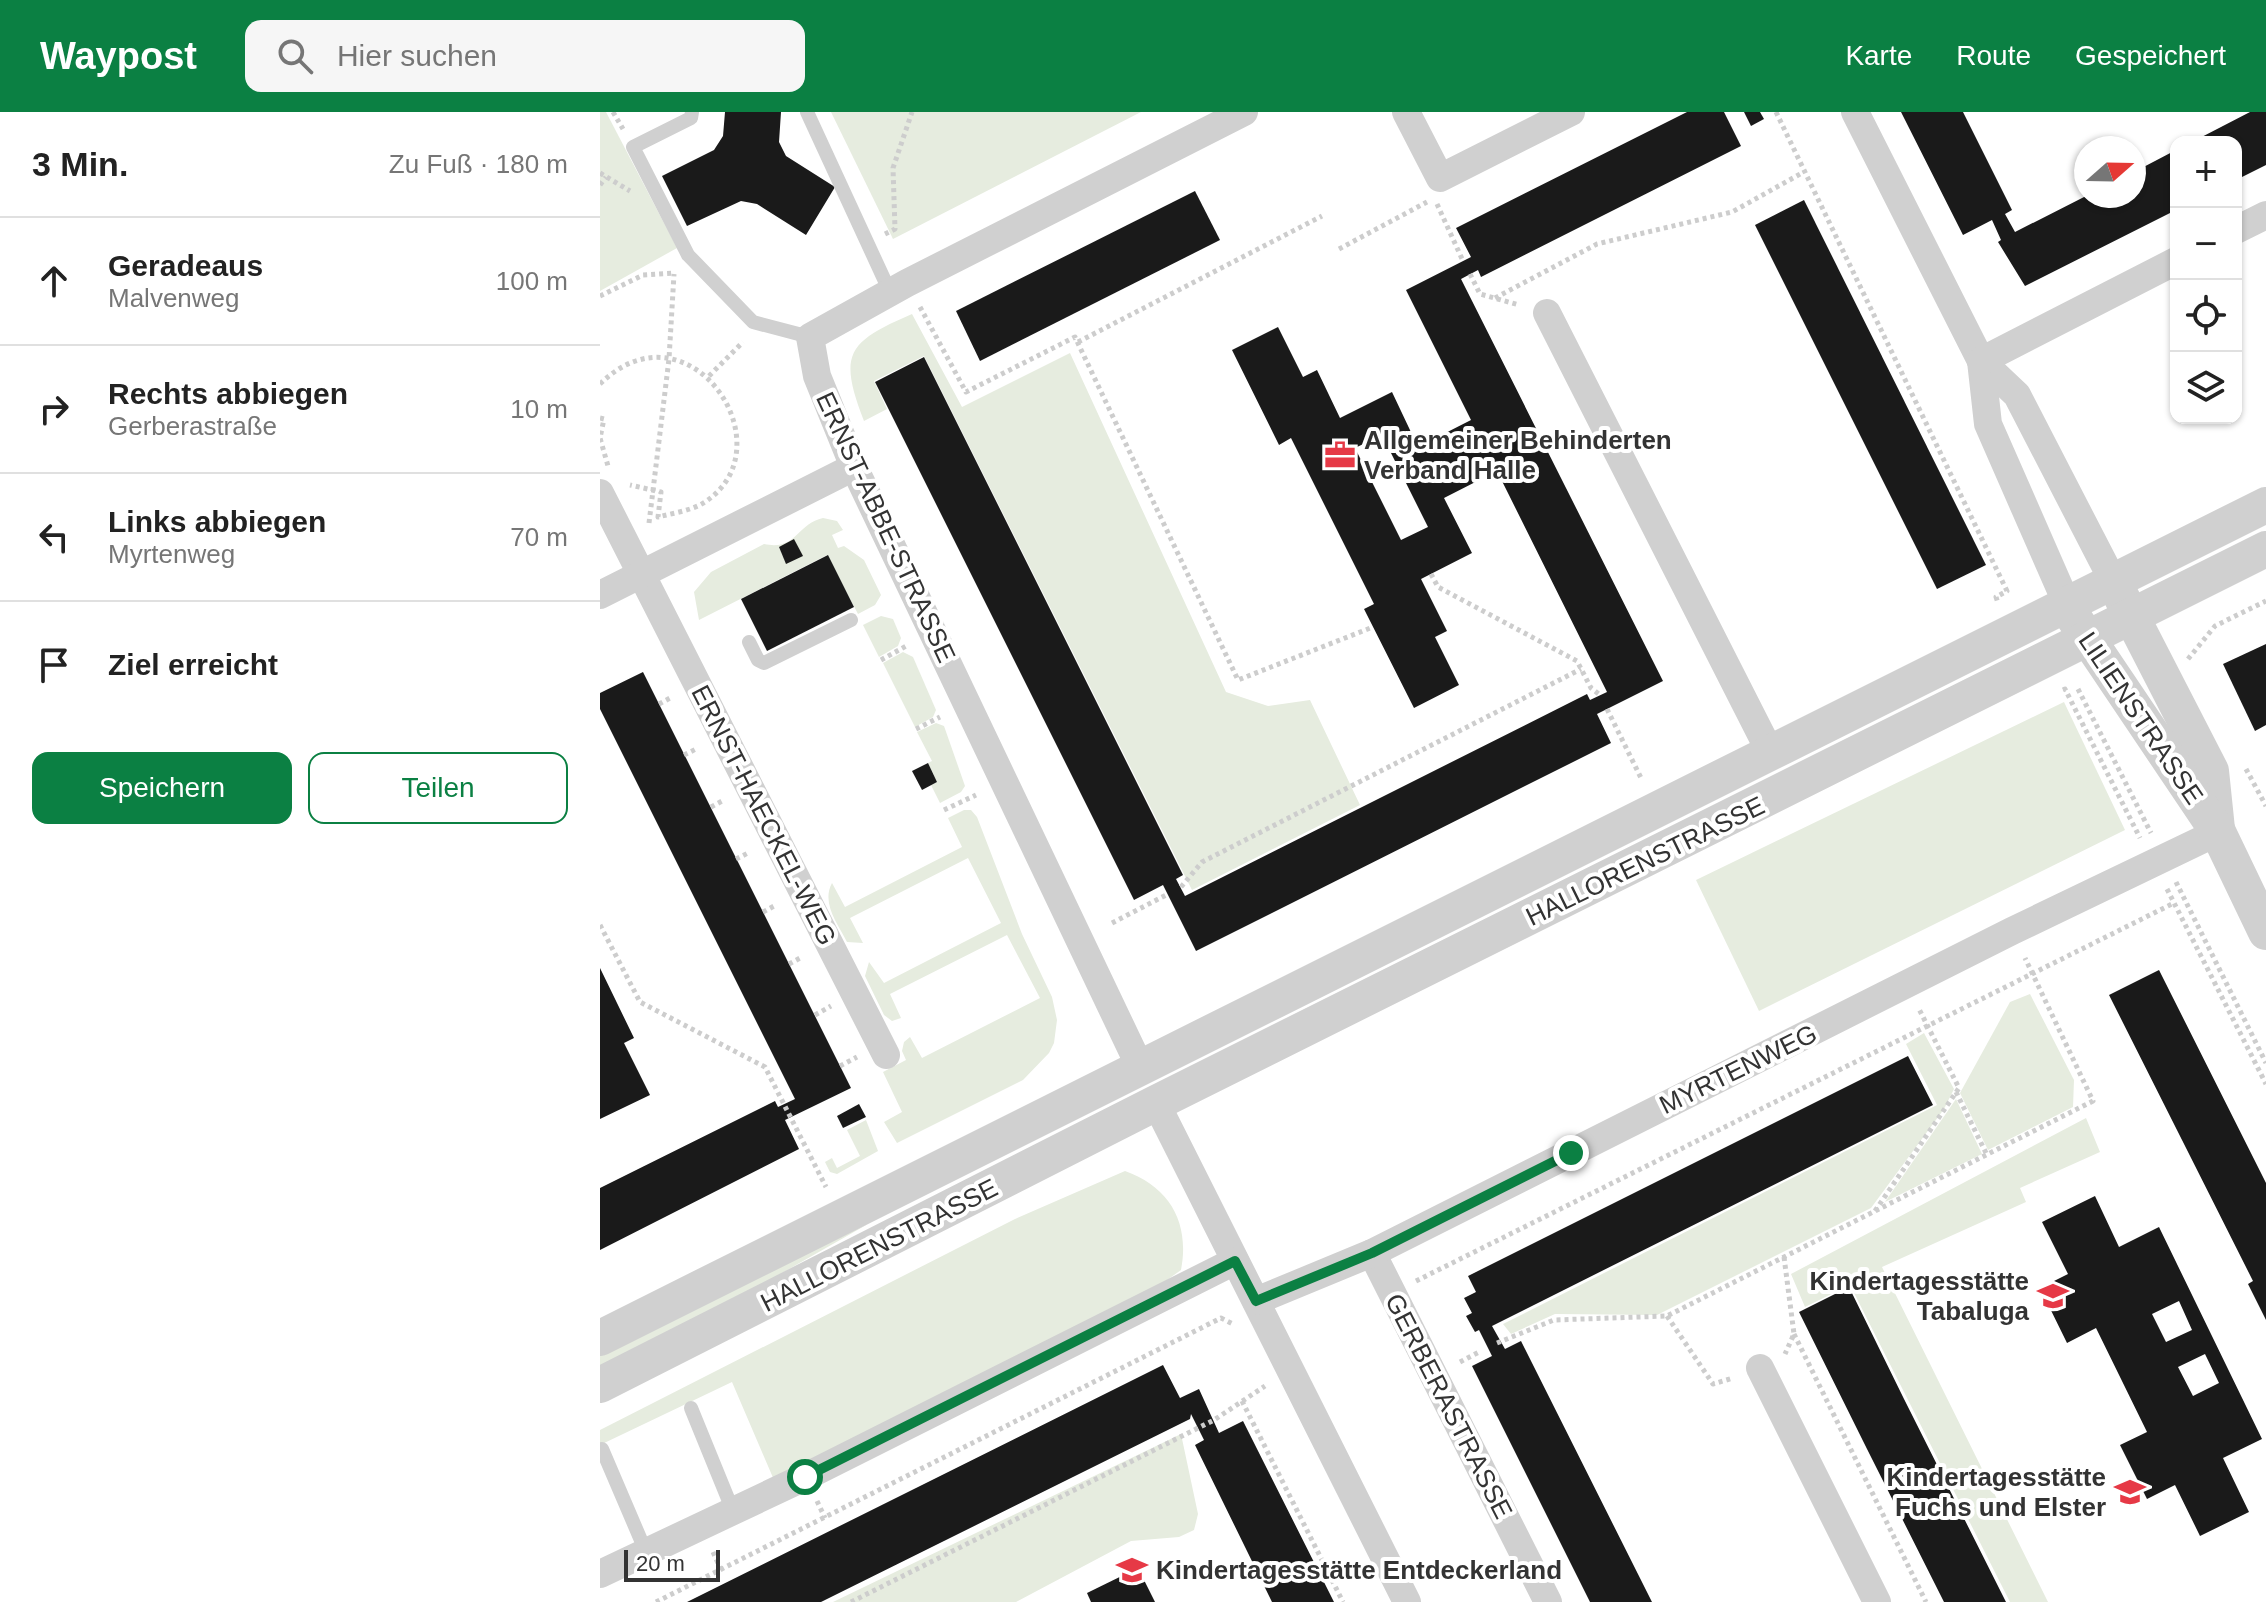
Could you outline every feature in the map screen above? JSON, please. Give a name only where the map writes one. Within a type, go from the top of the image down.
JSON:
[{"type":"street","points":[[810,337],[898,288],[1244,112]]},
{"type":"street","points":[[1406,112],[1440,178],[1571,112]]},
{"type":"street","points":[[1855,112],[1981,361],[2017,395],[2132,617]]},
{"type":"street","points":[[2242,227],[2266,215]]},
{"type":"street","points":[[1981,361],[2170,264]]},
{"type":"street","points":[[1547,313],[1771,754]]},
{"type":"street","name":"ERNST-ABBE-STRASSE","points":[[810,337],[817,376],[854,467],[1141,1069]]},
{"type":"street","points":[[1981,361],[1988,424],[2066,602]]},
{"type":"street","points":[[600,595],[854,467]]},
{"type":"street","name":"ERNST-HAECKEL-WEG","points":[[612,483],[642,575],[874,1055]]},
{"type":"street","name":"HALLORENSTRASSE","points":[[600,1338],[1771,754],[2112,579],[2266,505]]},
{"type":"street","name":"HALLORENSTRASSE","points":[[600,1385],[1156,1103],[2266,549]]},
{"type":"street","name":"LILIENSTRASSE","points":[[2066,602],[2086,639],[2218,832],[2266,932]]},
{"type":"street","name":"LILIENSTRASSE","points":[[2132,617],[2211,771],[2218,832]]},
{"type":"street","name":"MYRTENWEG","points":[[1256,1301],[1372,1253],[2012,931],[2218,832]]},
{"type":"street","points":[[1141,1069],[1407,1602]]},
{"type":"street","name":"GERBERASTRASSE","points":[[1372,1253],[1548,1602]]},
{"type":"street","points":[[600,1574],[1235,1261]]},
{"type":"street","points":[[1760,1368],[1877,1602]]},
{"type":"lane","points":[[692,112],[691,118],[633,147],[688,255],[753,322],[810,337]]},
{"type":"lane","points":[[807,112],[898,288]]},
{"type":"lane","points":[[749,642],[758,660],[764,663],[851,620]]},
{"type":"lane","points":[[691,1408],[733,1511]]},
{"type":"lane","points":[[602,1449],[646,1552]]},
{"type":"path","points":[[912,112],[893,168],[895,229],[884,235],[898,288],[966,392],[1075,337],[1238,680],[1373,627]]},
{"type":"path","points":[[1776,112],[1802,173],[2007,591],[1996,597],[2010,630]]},
{"type":"path","points":[[1495,298],[1597,244],[1732,212],[1802,173]]},
{"type":"path","points":[[600,185],[606,177]]},
{"type":"path","points":[[1339,249],[1438,195],[1437,210],[1463,261]]},
{"type":"path","points":[[1078,342],[1322,216]]},
{"type":"path","points":[[654,492],[669,359],[674,273]]},
{"type":"path","points":[[600,296],[643,275],[704,273]]},
{"type":"path","points":[[1470,274],[1480,294],[1547,313]]},
{"type":"path","points":[[709,376],[760,324]]},
{"type":"path","points":[[600,384],[616,370],[642,357],[669,359],[709,376],[721,391],[734,425],[737,443],[730,470],[704,502],[658,517],[661,492],[612,483],[602,451],[604,419],[600,418]]},
{"type":"path","points":[[1431,574],[1438,587],[1577,661],[1591,688],[1600,695]]},
{"type":"path","points":[[881,660],[913,643]]},
{"type":"path","points":[[2030,667],[2045,699],[2065,689],[2266,1084]]},
{"type":"path","points":[[1181,887],[1202,862],[1581,669]]},
{"type":"path","points":[[1607,709],[1629,755]]},
{"type":"path","points":[[916,729],[945,715]]},
{"type":"path","points":[[944,810],[976,795]]},
{"type":"path","points":[[1112,923],[1168,894]]},
{"type":"path","points":[[1392,1294],[2174,903]]},
{"type":"path","points":[[600,925],[640,1002],[765,1067],[826,1188]]},
{"type":"path","points":[[1497,1343],[1554,1320],[1667,1316],[2093,1101],[2012,931]]},
{"type":"path","points":[[789,964],[810,953]]},
{"type":"path","points":[[1874,1212],[1959,1088],[1906,985]]},
{"type":"path","points":[[815,1015],[836,1004]]},
{"type":"path","points":[[840,1066],[874,1055]]},
{"type":"path","points":[[1956,1092],[1987,1155]]},
{"type":"path","points":[[656,1602],[1221,1318],[1239,1326]]},
{"type":"path","points":[[1794,1334],[1926,1602]]},
{"type":"path","points":[[1471,1355],[1481,1351]]},
{"type":"path","points":[[851,1602],[1214,1420],[1292,1373]]},
{"type":"path","points":[[1242,1401],[1343,1602]]},
{"type":"shaded area","points":[[600,112],[606,112],[677,248],[600,291]]},
{"type":"shaded area","points":[[831,112],[1141,112],[893,239]]},
{"type":"shaded area","points":[[912,314],[962,407],[1070,353],[1226,692],[1268,706],[1310,700],[1360,805],[1192,890],[924,356],[874,381],[887,409],[864,421],[851,380],[854,353],[861,342],[873,333]]},
{"type":"shaded area","points":[[823,518],[837,521],[843,530],[832,535],[838,548],[844,546],[864,560],[881,595],[875,605],[858,614],[827,555],[699,620],[694,592],[711,572],[764,544],[783,544]]},
{"type":"shaded area","points":[[881,616],[893,619],[901,638],[898,646],[879,657],[863,625]]},
{"type":"shaded area","points":[[903,652],[913,657],[936,710],[933,717],[915,727],[883,663]]},
{"type":"shaded area","points":[[2064,702],[2125,830],[1759,1011],[1696,880]]},
{"type":"shaded area","points":[[936,723],[944,726],[965,786],[961,792],[940,803],[931,785],[937,782],[928,763],[932,761],[917,732]]},
{"type":"shaded area","points":[[971,810],[977,817],[1022,934],[1052,997],[1057,1020],[1054,1043],[1049,1053],[1023,1080],[897,1143],[884,1122],[902,1112],[883,1072],[906,1060],[902,1051],[904,1042],[910,1037],[922,1058],[1040,998],[1007,935],[890,994],[901,1018],[892,1021],[884,1015],[865,976],[869,962],[884,983],[1001,923],[968,858],[850,918],[863,943],[847,942],[832,913],[829,891],[832,883],[845,907],[962,847],[948,818]]},
{"type":"shaded area","points":[[2030,994],[2074,1080],[2073,1107],[1988,1150],[1960,1093],[2010,1002]]},
{"type":"shaded area","points":[[1924,1033],[1954,1089],[1944,1109],[1871,1208],[1657,1315],[1555,1314],[1511,1334],[1503,1324],[1937,1105],[1906,1044]]},
{"type":"shaded area","points":[[1956,1099],[1982,1154],[1885,1202]]},
{"type":"shaded area","points":[[2086,1118],[2100,1152],[2020,1188],[2026,1202],[1882,1267],[2048,1602],[2010,1602],[1850,1285],[1805,1307],[1791,1274]]},
{"type":"shaded area","points":[[866,1120],[878,1151],[837,1174],[830,1172],[825,1162],[832,1158],[837,1168],[860,1156],[847,1130]]},
{"type":"shaded area","points":[[1125,1171],[1141,1178],[1165,1197],[1179,1222],[1183,1253],[1181,1270],[1153,1290],[774,1480],[732,1382],[600,1445],[600,1430],[1015,1219]]},
{"type":"shaded area","points":[[868,1224],[668,1338],[600,1372],[600,1348]]},
{"type":"shaded area","points":[[1181,1434],[1198,1514],[1194,1530],[1179,1537],[1131,1541],[1016,1602],[833,1602]]},
{"type":"building","points":[[725,112],[781,112],[779,142],[786,156],[835,187],[806,235],[757,204],[741,201],[687,226],[662,176],[714,150],[723,136]]},
{"type":"building","points":[[1687,112],[1724,112],[1741,146],[1481,277],[1478,270],[1461,279],[1663,681],[1597,714],[1611,743],[1196,951],[1163,885],[1134,900],[875,382],[924,357],[1183,875],[1176,879],[1185,896],[1587,694],[1590,700],[1607,692],[1497,471],[1444,498],[1472,553],[1421,579],[1447,631],[1435,637],[1459,685],[1414,708],[1364,609],[1374,604],[1291,438],[1279,445],[1232,350],[1278,327],[1303,377],[1317,370],[1340,418],[1392,392],[1418,447],[1471,420],[1406,290],[1471,257],[1456,228]],"holes":[[[1382,435],[1428,527],[1401,540],[1355,448]]]},
{"type":"building","points":[[1744,112],[1760,112],[1764,119],[1751,126]]},
{"type":"building","points":[[1901,112],[1963,112],[2012,210],[2005,214],[2015,232],[2074,202],[2074,208],[2146,208],[2146,166],[2170,153],[2170,213],[2025,286],[1998,242],[2001,240],[1992,220],[1963,235]]},
{"type":"building","points":[[2250,112],[2266,112],[2266,165],[2242,177],[2242,136],[2204,136]]},
{"type":"building","points":[[1195,191],[1220,240],[980,361],[956,311]]},
{"type":"building","points":[[1804,200],[1986,565],[1937,589],[1755,225]]},
{"type":"building","points":[[794,539],[803,556],[786,564],[779,547]]},
{"type":"building","points":[[828,555],[854,607],[767,651],[741,599]]},
{"type":"building","points":[[2266,644],[2266,725],[2255,731],[2223,664]]},
{"type":"building","points":[[643,672],[851,1088],[785,1120],[799,1149],[600,1250],[600,1188],[775,1101],[778,1107],[795,1099],[600,709],[600,693]]},
{"type":"building","points":[[928,763],[937,782],[922,790],[912,771]]},
{"type":"building","points":[[600,968],[634,1038],[624,1043],[650,1095],[600,1119]]},
{"type":"building","points":[[2159,970],[2266,1183],[2266,1320],[2248,1284],[2253,1281],[2109,995]]},
{"type":"building","points":[[1908,1056],[1933,1105],[1492,1326],[1505,1349],[1521,1341],[1652,1602],[1590,1602],[1472,1366],[1492,1356],[1479,1330],[1475,1332],[1466,1316],[1472,1313],[1464,1298],[1476,1292],[1468,1276]]},
{"type":"building","points":[[859,1104],[866,1117],[843,1128],[837,1116]]},
{"type":"building","points":[[2095,1196],[2119,1247],[2159,1227],[2262,1439],[2223,1458],[2249,1512],[2200,1536],[2175,1485],[2147,1499],[2120,1445],[2147,1432],[2096,1328],[2067,1343],[2040,1288],[2068,1274],[2042,1222]],"holes":[[[2179,1301],[2192,1330],[2166,1342],[2152,1314]],[[2205,1354],[2219,1383],[2193,1396],[2178,1367]]]},
{"type":"building","points":[[1849,1287],[2006,1602],[1944,1602],[1867,1449],[1799,1312]]},
{"type":"building","points":[[1163,1365],[1180,1398],[1199,1389],[1219,1433],[1243,1421],[1334,1602],[1272,1602],[1195,1445],[1204,1440],[1191,1414],[1190,1419],[821,1602],[687,1602]]},
{"type":"building","points":[[1138,1568],[1155,1602],[1091,1602],[1087,1593]]},
{"type":"place","name":"Allgemeiner Behinderten Verband Halle","points":[[1340,455]]},
{"type":"place","name":"Kindertagesstätte Tabaluga","points":[[2053,1296]]},
{"type":"place","name":"Kindertagesstätte Fuchs und Elster","points":[[2130,1492]]},
{"type":"place","name":"Kindertagesstätte Entdeckerland","points":[[1132,1570]]},
{"type":"route","points":[[805,1477],[1235,1261],[1256,1301],[1372,1253],[1571,1153]]}]
